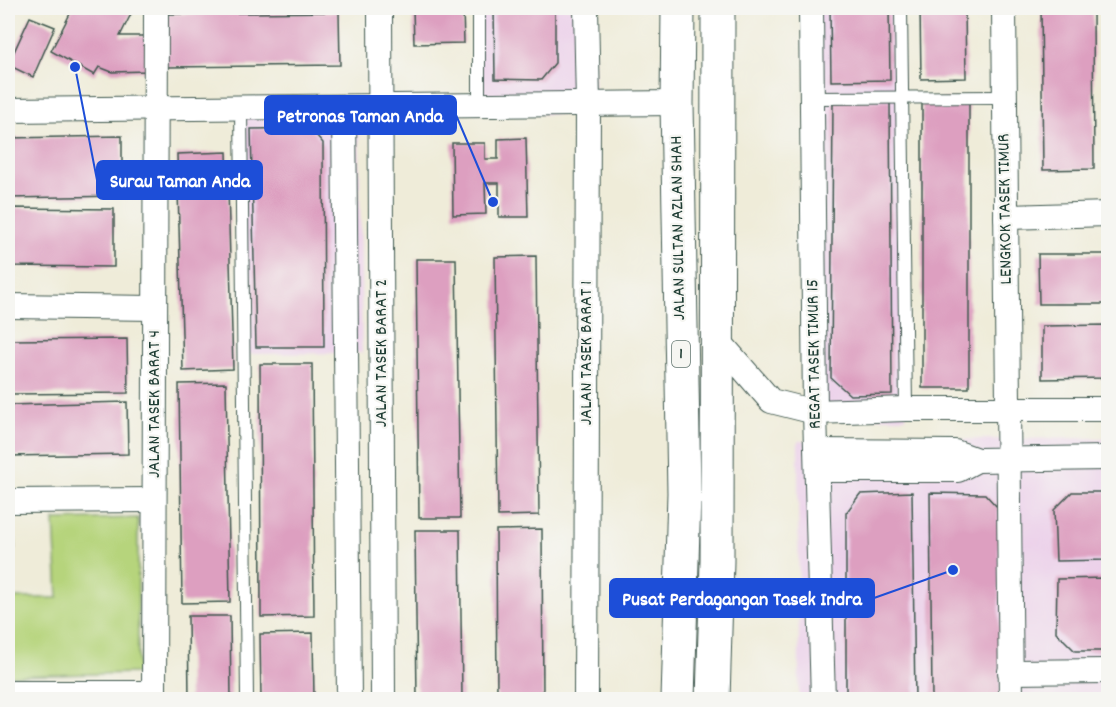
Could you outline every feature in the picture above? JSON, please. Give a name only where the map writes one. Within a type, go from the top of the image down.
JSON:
[{"type":"main road","name":"JALAN SULTAN AZLAN SHAH","points":[[678,8],[677,104],[684,493],[678,699]]},
{"type":"main road","name":"JALAN SULTAN AZLAN SHAH","points":[[713,699],[717,561],[717,8]]},
{"type":"street","name":"JALAN TASEK BARAT 4","points":[[154,696],[156,8]]},
{"type":"street","name":"JALAN TASEK BARAT 2","points":[[380,8],[383,699]]},
{"type":"street","name":"JALAN TASEK BARAT 1","points":[[586,8],[588,104],[586,699]]},
{"type":"street","name":"REGAT TASEK TIMUR 15","points":[[811,8],[815,412],[823,699]]},
{"type":"street","name":"LENGKOK TASEK TIMUR","points":[[1004,8],[1011,699]]},
{"type":"street","points":[[8,110],[677,104]]},
{"type":"street","points":[[344,107],[349,699]]},
{"type":"street","points":[[1006,217],[1108,214]]},
{"type":"street","points":[[8,306],[155,308]]},
{"type":"street","points":[[718,340],[771,401],[815,412],[906,409],[1108,409]]},
{"type":"street","points":[[817,461],[958,470],[977,460],[1108,458]]},
{"type":"street","points":[[8,501],[154,500]]},
{"type":"street","points":[[1010,672],[1108,671]]},
{"type":"street","points":[[8,693],[154,696]]},
{"type":"lane","points":[[478,105],[479,8]]},
{"type":"lane","points":[[901,8],[906,409]]},
{"type":"lane","points":[[812,98],[1004,97]]},
{"type":"lane","points":[[241,108],[248,699]]},
{"type":"shaded area","points":[[474,8],[594,8],[595,115],[474,113]]},
{"type":"shaded area","points":[[809,8],[902,8],[906,418],[816,418]]},
{"type":"shaded area","points":[[240,106],[359,108],[362,353],[244,354]]},
{"type":"shaded area","points":[[1108,438],[1108,699],[799,699],[798,441]]},
{"type":"green space","points":[[138,518],[138,673],[8,676],[8,598],[58,598],[54,520]]},
{"type":"building","points":[[73,8],[134,8],[120,36],[147,36],[147,71],[112,72],[99,67],[94,75],[51,51]]},
{"type":"building","points":[[413,8],[463,8],[464,43],[414,44]]},
{"type":"building","points":[[494,8],[555,8],[555,63],[541,80],[495,79]]},
{"type":"building","points":[[830,8],[889,8],[890,80],[831,81]]},
{"type":"building","points":[[920,8],[965,8],[966,78],[921,79]]},
{"type":"building","points":[[1041,8],[1093,8],[1094,169],[1043,170]]},
{"type":"building","points":[[339,12],[340,65],[166,67],[165,14]]},
{"type":"building","points":[[30,17],[55,27],[33,77],[8,65]]},
{"type":"building","points":[[922,99],[969,99],[969,388],[922,388]]},
{"type":"building","points":[[833,100],[890,101],[892,394],[850,395],[831,378]]},
{"type":"building","points":[[310,128],[323,143],[324,347],[256,347],[251,129]]},
{"type":"building","points":[[122,136],[122,196],[8,198],[8,138]]},
{"type":"building","points":[[526,138],[528,217],[499,217],[499,183],[485,183],[486,214],[453,215],[452,143],[485,143],[485,159],[498,159],[498,139]]},
{"type":"building","points":[[227,152],[233,369],[183,371],[177,154]]},
{"type":"building","points":[[8,208],[114,209],[114,267],[8,266]]},
{"type":"building","points":[[1038,254],[1108,254],[1108,304],[1039,304]]},
{"type":"building","points":[[536,256],[539,515],[498,516],[495,257]]},
{"type":"building","points":[[416,259],[456,259],[460,518],[419,518]]},
{"type":"building","points":[[1108,325],[1108,378],[1042,379],[1042,326]]},
{"type":"building","points":[[127,339],[128,393],[8,394],[8,340]]},
{"type":"building","points":[[260,364],[312,364],[314,616],[261,617]]},
{"type":"building","points":[[226,383],[230,602],[182,603],[179,384]]},
{"type":"building","points":[[127,402],[128,454],[8,456],[8,405]]},
{"type":"building","points":[[912,492],[915,700],[846,700],[846,513],[860,494]]},
{"type":"building","points":[[1072,492],[1108,492],[1108,560],[1056,561],[1054,510]]},
{"type":"building","points":[[930,493],[985,494],[998,508],[1000,700],[932,700]]},
{"type":"building","points":[[8,515],[11,515],[12,589],[8,589]]},
{"type":"building","points":[[542,529],[543,700],[497,700],[496,530]]},
{"type":"building","points":[[415,530],[460,530],[462,700],[417,700]]},
{"type":"building","points":[[1108,578],[1108,651],[1075,651],[1056,632],[1057,579]]},
{"type":"building","points":[[188,616],[230,616],[231,700],[189,700]]},
{"type":"building","points":[[313,633],[314,700],[261,700],[260,634]]},
{"type":"place","name":"Surau Taman Anda","points":[[75,67]]},
{"type":"place","name":"Petronas Taman Anda","points":[[493,202]]},
{"type":"place","name":"Pusat Perdagangan Tasek Indra","points":[[953,570]]}]
